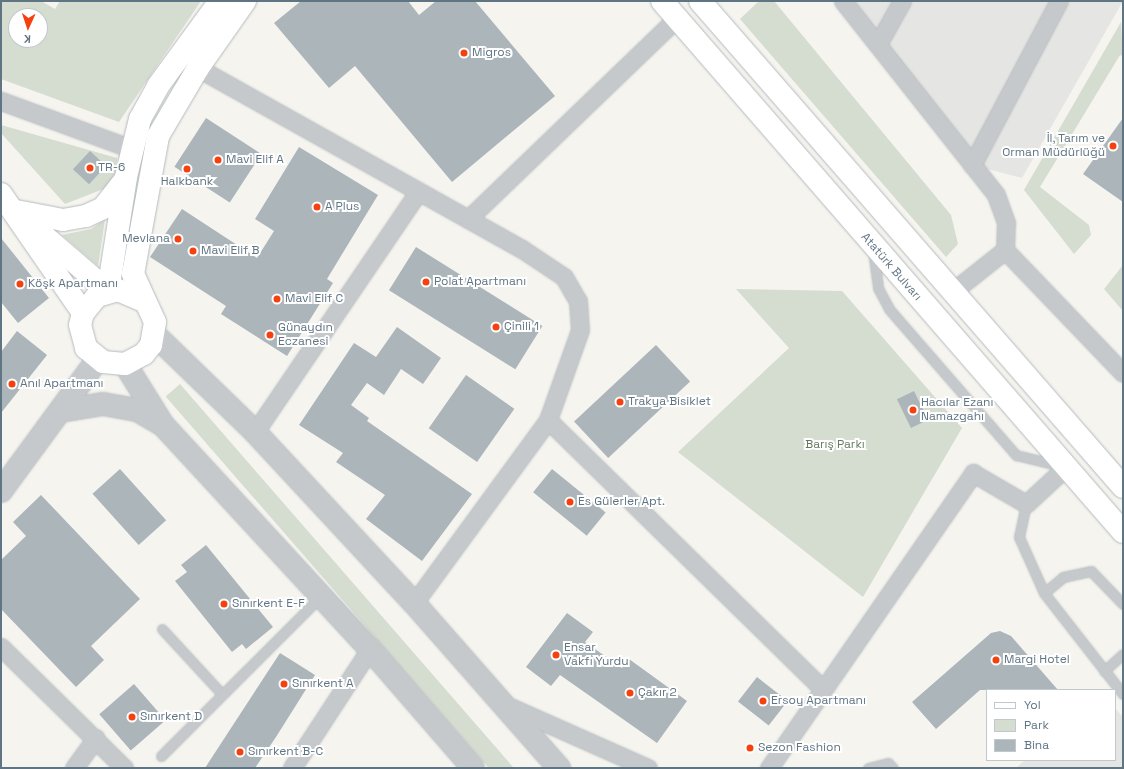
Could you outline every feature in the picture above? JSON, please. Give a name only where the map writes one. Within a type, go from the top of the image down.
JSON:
[{"type":"main road","points":[[108,291],[126,177],[132,149],[149,101],[220,1]]},
{"type":"main road","points":[[144,301],[127,291],[108,291],[97,296],[83,314],[81,337],[98,360],[125,364],[144,354],[154,334],[151,310],[144,301],[133,274],[153,157],[161,130],[198,68],[245,1]]},
{"type":"main road","name":"Atatürk Bulvarı","points":[[662,1],[872,246],[1123,532]]},
{"type":"main road","points":[[700,1],[1123,487]]},
{"type":"main road","points":[[16,211],[62,220],[86,216],[103,208],[126,177]]},
{"type":"main road","points":[[1,194],[16,211],[108,291]]},
{"type":"main road","points":[[16,211],[83,314]]},
{"type":"street","points":[[844,1],[996,195],[1006,223],[1005,250],[1123,373]]},
{"type":"street","points":[[878,44],[902,1]]},
{"type":"street","points":[[972,164],[1059,1]]},
{"type":"street","points":[[468,219],[677,18]]},
{"type":"street","points":[[198,68],[418,192],[522,248],[564,277],[578,301],[580,330],[548,420],[414,603]]},
{"type":"street","points":[[1,101],[132,149]]},
{"type":"street","points":[[254,432],[418,192]]},
{"type":"street","points":[[952,292],[1005,250]]},
{"type":"street","points":[[154,334],[254,432],[414,603],[508,706],[560,768]]},
{"type":"street","points":[[1,491],[98,360]]},
{"type":"street","points":[[125,364],[163,425],[370,649],[473,768]]},
{"type":"street","points":[[61,411],[103,404],[138,410],[163,425]]},
{"type":"street","points":[[548,420],[822,688]]},
{"type":"street","points":[[768,768],[822,688],[973,473],[1026,504],[1066,467]]},
{"type":"street","points":[[1,647],[96,738],[124,768]]},
{"type":"street","points":[[292,768],[370,649]]},
{"type":"street","points":[[508,706],[648,768]]},
{"type":"street","points":[[74,768],[96,738]]},
{"type":"lane","points":[[872,246],[878,288],[889,309],[1016,455],[1066,467]]},
{"type":"lane","points":[[1026,504],[1019,537],[1044,592],[1123,694]]},
{"type":"lane","points":[[1044,592],[1063,576],[1091,571],[1123,604]]},
{"type":"lane","points":[[160,756],[220,693],[321,596]]},
{"type":"lane","points":[[162,629],[220,693]]},
{"type":"lane","points":[[1104,671],[1123,654]]},
{"type":"lane","points":[[868,768],[888,763],[894,768]]},
{"type":"shaded area","points":[[843,1],[1123,1],[1022,178],[972,165]]},
{"type":"shaded area","points":[[1116,709],[1123,717],[1123,768],[1016,768],[1024,761],[1116,761]]},
{"type":"green space","points":[[1,1],[41,1],[55,9],[60,1],[201,1],[119,122],[1,79]]},
{"type":"green space","points":[[759,1],[774,1],[951,215],[958,244],[946,257],[740,19]]},
{"type":"green space","points":[[1121,22],[1123,56],[1120,55],[1040,187],[1089,225],[1091,235],[1074,254],[1024,190]]},
{"type":"green space","points":[[1,125],[117,158],[116,172],[106,188],[65,204],[1,133]]},
{"type":"green space","points":[[105,219],[98,266],[62,235],[91,229]]},
{"type":"green space","points":[[1123,265],[1123,311],[1104,289]]},
{"type":"green space","name":"Barış Parkı","points":[[736,289],[842,291],[962,428],[863,597],[678,452],[789,348]]},
{"type":"green space","points":[[180,384],[514,768],[489,768],[166,396]]},
{"type":"building","points":[[301,1],[408,1],[419,15],[436,1],[475,1],[555,96],[452,182],[355,66],[329,88],[274,23]]},
{"type":"building","name":"Mavi Elif A","points":[[206,118],[261,154],[230,203],[174,167]]},
{"type":"building","name":"İl, Tarım ve Orman Müdürlüğü","points":[[1123,118],[1123,202],[1083,174]]},
{"type":"building","points":[[299,147],[378,195],[327,279],[333,283],[287,356],[221,314],[226,306],[150,257],[182,209],[257,258],[274,231],[255,219]]},
{"type":"building","name":"TR-6","points":[[90,151],[106,166],[89,184],[73,169]]},
{"type":"building","name":"Köşk Apartmanı","points":[[1,238],[49,298],[18,323],[1,302]]},
{"type":"building","points":[[416,247],[542,326],[515,369],[389,290]]},
{"type":"building","points":[[397,327],[441,358],[423,384],[401,369],[384,395],[367,383],[351,405],[369,418],[367,421],[472,494],[422,561],[366,519],[385,495],[336,462],[343,453],[299,425],[354,343],[376,357]]},
{"type":"building","name":"Anıl Apartmanı","points":[[17,331],[47,355],[1,413],[1,352]]},
{"type":"building","points":[[656,345],[690,382],[608,458],[574,421]]},
{"type":"building","points":[[466,375],[514,409],[477,462],[429,428]]},
{"type":"building","name":"Hacılar Ezanı Namazgahı","points":[[914,391],[928,420],[911,428],[897,399]]},
{"type":"building","points":[[120,469],[166,520],[139,545],[93,494]]},
{"type":"building","name":"Es Gülerler Apt.","points":[[552,469],[606,512],[587,536],[533,492]]},
{"type":"building","points":[[41,495],[140,599],[91,646],[104,660],[76,687],[1,609],[1,560],[26,536],[13,522]]},
{"type":"building","name":"Sınırkent E-F","points":[[206,545],[273,627],[246,649],[242,644],[232,652],[175,581],[187,572],[181,565]]},
{"type":"building","points":[[567,613],[593,632],[585,642],[622,668],[629,659],[687,701],[657,743],[560,675],[551,686],[526,667]]},
{"type":"building","name":"Margi Hotel","points":[[1000,631],[1011,636],[1057,689],[980,690],[936,729],[912,702],[991,633]]},
{"type":"building","points":[[280,653],[315,675],[276,737],[255,768],[205,768]]},
{"type":"building","name":"Ersoy Apartmanı","points":[[757,677],[788,701],[769,725],[738,701]]},
{"type":"building","name":"Sınırkent D","points":[[134,684],[165,720],[131,750],[99,714]]},
{"type":"place","name":"Migros","points":[[464,53]]},
{"type":"place","name":"İl, Tarım ve Orman Müdürlüğü","points":[[1113,146]]},
{"type":"place","name":"Mavi Elif A","points":[[218,160]]},
{"type":"place","name":"TR-6","points":[[90,168]]},
{"type":"place","name":"Halkbank","points":[[187,169]]},
{"type":"place","name":"A Plus","points":[[317,207]]},
{"type":"place","name":"Mevlana","points":[[178,239]]},
{"type":"place","name":"Mavi Elif B","points":[[193,251]]},
{"type":"place","name":"Polat Apartmanı","points":[[426,282]]},
{"type":"place","name":"Köşk Apartmanı","points":[[20,284]]},
{"type":"place","name":"Mavi Elif C","points":[[277,299]]},
{"type":"place","name":"Çinili 1","points":[[496,327]]},
{"type":"place","name":"Günaydın Eczanesi","points":[[270,335]]},
{"type":"place","name":"Anıl Apartmanı","points":[[12,384]]},
{"type":"place","name":"Trakya Bisiklet","points":[[620,402]]},
{"type":"place","name":"Hacılar Ezanı Namazgahı","points":[[913,410]]},
{"type":"place","name":"Es Gülerler Apt.","points":[[570,502]]},
{"type":"place","name":"Sınırkent E-F","points":[[224,604]]},
{"type":"place","name":"Ensar Vakfı Yurdu","points":[[556,655]]},
{"type":"place","name":"Margi Hotel","points":[[996,660]]},
{"type":"place","name":"Sınırkent A","points":[[284,684]]},
{"type":"place","name":"Çakır 2","points":[[630,693]]},
{"type":"place","name":"Ersoy Apartmanı","points":[[763,701]]},
{"type":"place","name":"Sınırkent D","points":[[132,717]]},
{"type":"place","name":"Sezon Fashion","points":[[750,748]]},
{"type":"place","name":"Sınırkent B-C","points":[[240,752]]}]
